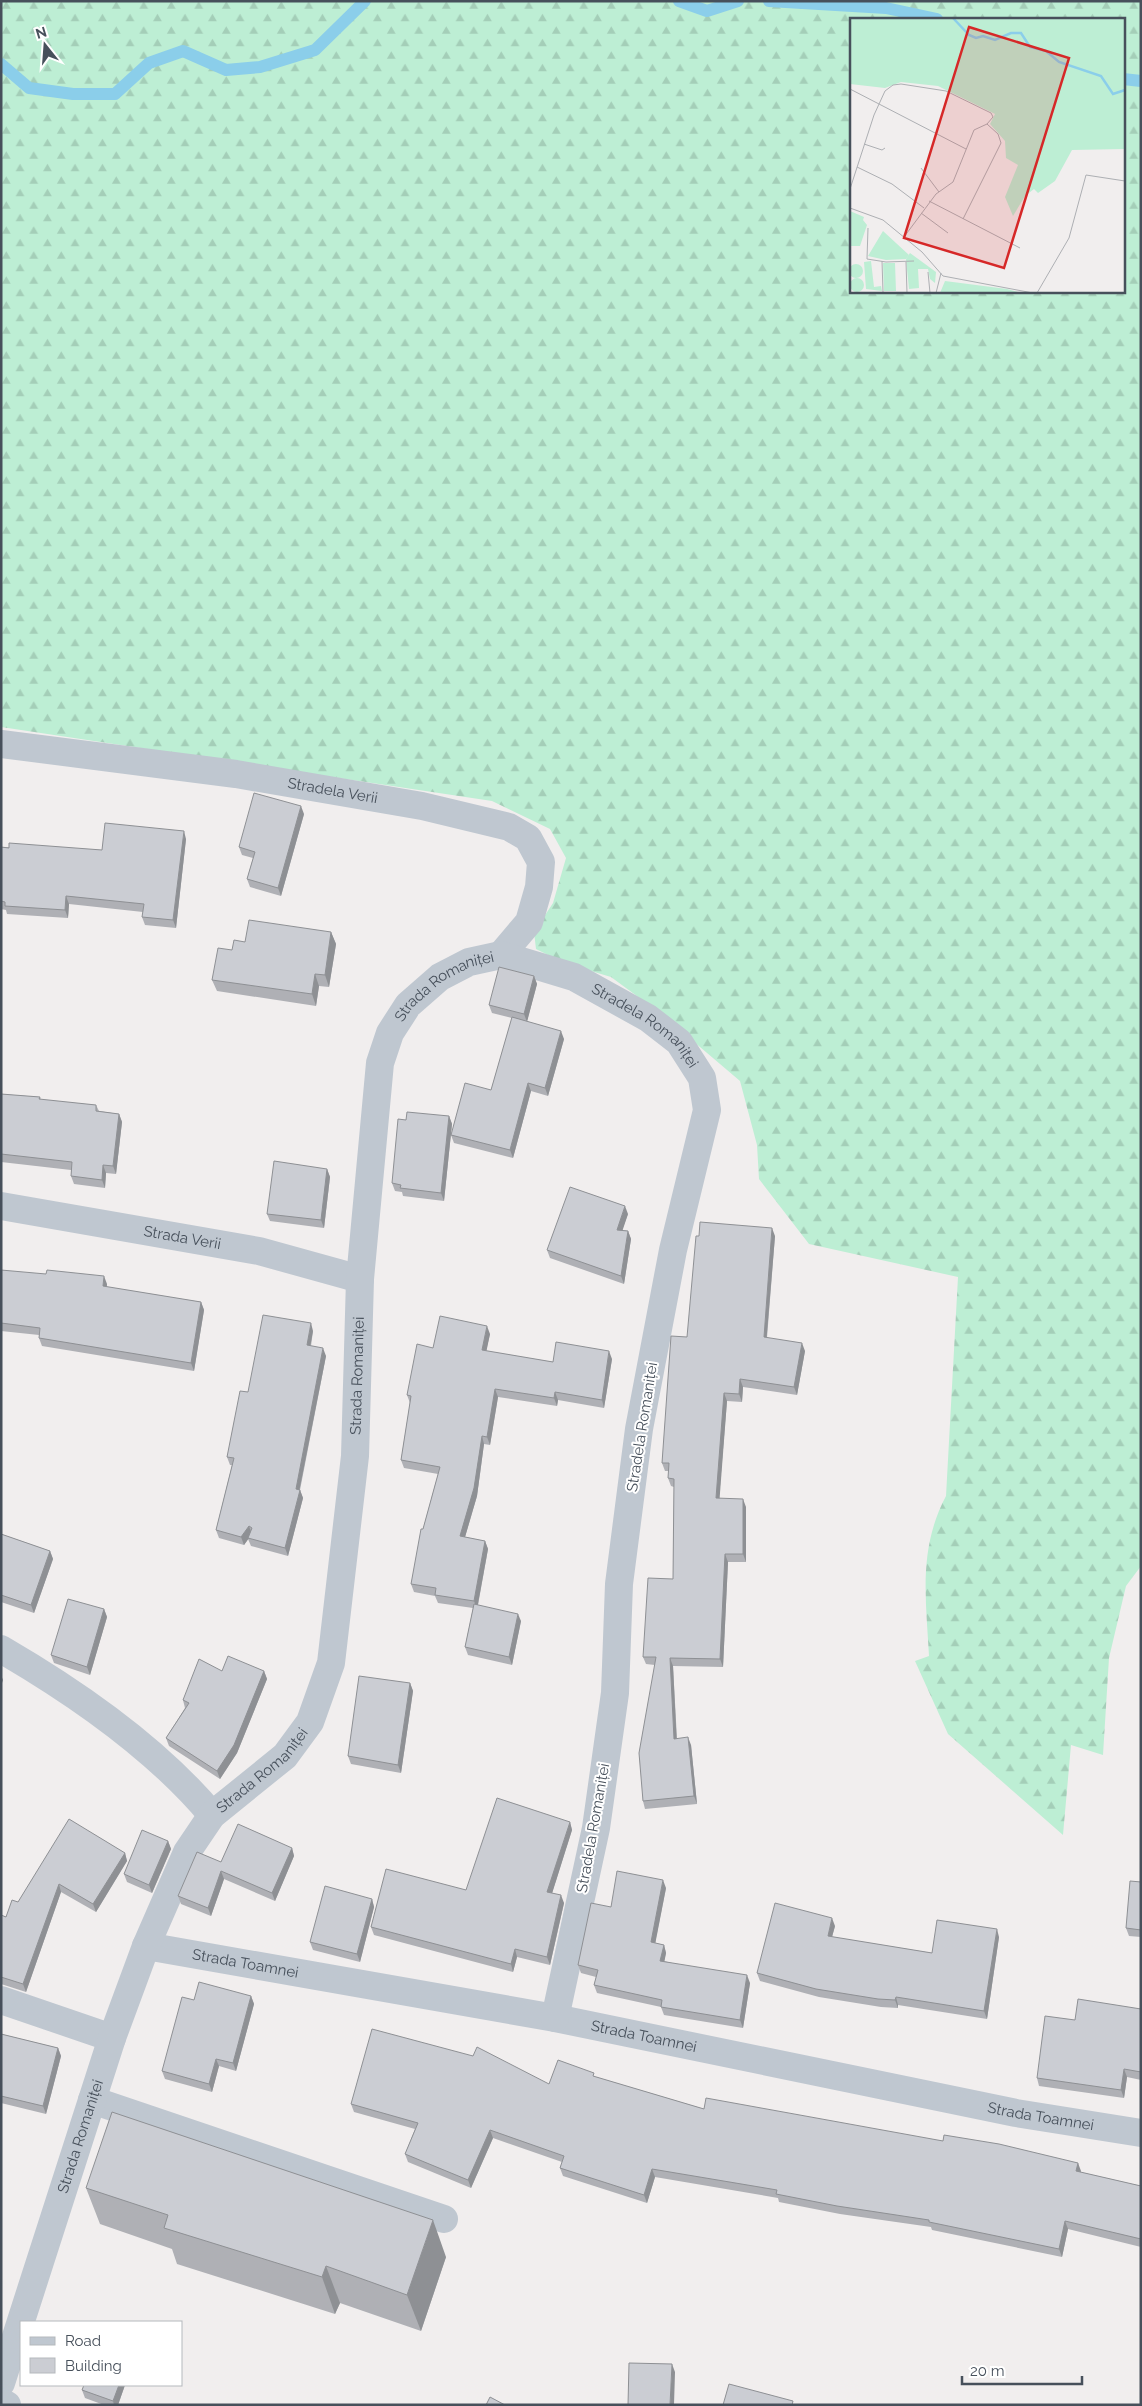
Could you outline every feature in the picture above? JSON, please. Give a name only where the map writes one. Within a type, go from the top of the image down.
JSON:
[{"type":"street","name":"Stradela Verii","points":[[1,744],[236,774],[422,806],[509,827],[528,838],[541,862],[539,887],[529,922],[501,955]]},
{"type":"street","name":"Strada Romaniței","points":[[21,2321],[112,2038],[146,1946],[187,1852],[212,1815],[285,1756],[310,1722],[331,1663],[355,1456],[360,1279],[380,1063],[390,1033],[408,1005],[440,977],[469,962],[501,955]]},
{"type":"street","name":"Stradela Romaniței","points":[[501,955],[574,977],[648,1018],[680,1042],[702,1078],[707,1110],[673,1250],[640,1429],[619,1584],[615,1693],[600,1799],[555,2018]]},
{"type":"street","name":"Strada Verii","points":[[1,1206],[259,1251],[360,1279]]},
{"type":"street","name":"Strada Romaniței","points":[[1,1649],[29,1665],[148,1750],[188,1787],[212,1815]]},
{"type":"street","name":"Strada Toamnei","points":[[146,1946],[555,2018],[1016,2113],[1141,2133]]},
{"type":"street","points":[[1,2000],[112,2038]]},
{"type":"street","points":[[92,2100],[444,2219]]},
{"type":"street","name":"Strada Romaniței","points":[[1,2383],[20,2324]]},
{"type":"street","points":[[1,2402],[7,2405]]},
{"type":"green space","points":[[1,1],[1141,1],[1141,1566],[1126,1586],[1109,1658],[1103,1755],[1071,1745],[1063,1835],[948,1734],[915,1661],[929,1656],[926,1574],[931,1535],[946,1496],[958,1277],[809,1244],[759,1179],[757,1145],[740,1081],[660,1013],[611,977],[564,963],[536,949],[534,932],[553,903],[566,858],[550,829],[492,801],[1,727]]},
{"type":"building","points":[[254,793],[301,806],[278,888],[247,879],[255,852],[239,847]]},
{"type":"building","points":[[105,823],[184,831],[173,920],[142,917],[144,904],[66,896],[65,910],[5,906],[5,902],[1,901],[1,847],[9,848],[9,843],[102,850]]},
{"type":"building","points":[[249,920],[331,932],[325,975],[315,974],[312,994],[212,980],[218,948],[232,950],[234,940],[245,942]]},
{"type":"building","points":[[499,967],[534,976],[524,1014],[489,1005]]},
{"type":"building","points":[[512,1017],[561,1031],[545,1088],[528,1083],[510,1150],[451,1135],[465,1083],[491,1090]]},
{"type":"building","points":[[1,1094],[40,1097],[39,1099],[96,1105],[96,1111],[119,1114],[113,1166],[103,1165],[102,1180],[71,1176],[72,1162],[1,1154]]},
{"type":"building","points":[[407,1112],[449,1116],[441,1193],[400,1188],[401,1185],[392,1183],[398,1119],[406,1120]]},
{"type":"building","points":[[274,1161],[327,1169],[321,1220],[267,1214]]},
{"type":"building","points":[[570,1187],[625,1206],[617,1230],[628,1231],[621,1276],[547,1250]]},
{"type":"building","points":[[700,1222],[772,1228],[764,1337],[802,1343],[794,1387],[740,1379],[739,1394],[724,1393],[716,1498],[743,1499],[743,1554],[725,1554],[720,1659],[670,1658],[674,1739],[688,1737],[694,1796],[643,1801],[639,1753],[656,1657],[643,1657],[648,1578],[673,1579],[674,1479],[668,1478],[669,1463],[662,1463],[671,1336],[687,1337],[696,1236],[699,1236]]},
{"type":"building","points":[[1,1270],[46,1274],[47,1270],[104,1276],[103,1286],[201,1302],[191,1363],[39,1338],[40,1328],[1,1323]]},
{"type":"building","points":[[263,1315],[311,1323],[307,1345],[323,1348],[296,1489],[300,1490],[285,1548],[248,1538],[252,1528],[249,1526],[241,1537],[216,1530],[234,1458],[227,1457],[240,1391],[248,1392]]},
{"type":"building","points":[[440,1316],[487,1326],[482,1350],[553,1362],[556,1342],[609,1351],[602,1400],[555,1392],[554,1398],[495,1389],[487,1437],[482,1436],[474,1488],[460,1536],[485,1541],[474,1601],[435,1595],[436,1588],[411,1584],[421,1529],[423,1529],[440,1467],[401,1460],[411,1396],[407,1395],[417,1344],[433,1348]]},
{"type":"building","points":[[1,1534],[50,1551],[31,1605],[1,1595]]},
{"type":"building","points":[[68,1599],[104,1609],[87,1667],[51,1655]]},
{"type":"building","points":[[474,1604],[518,1614],[509,1657],[465,1647]]},
{"type":"building","points":[[228,1656],[264,1671],[234,1745],[217,1771],[166,1738],[189,1703],[183,1700],[199,1659],[222,1671]]},
{"type":"building","points":[[359,1676],[410,1683],[398,1765],[348,1756]]},
{"type":"building","points":[[497,1798],[570,1822],[547,1892],[561,1895],[547,1957],[515,1949],[511,1964],[371,1927],[386,1869],[466,1890]]},
{"type":"building","points":[[69,1819],[125,1853],[93,1904],[59,1884],[23,1984],[1,1977],[1,1915],[6,1917],[12,1900],[18,1902]]},
{"type":"building","points":[[238,1824],[292,1848],[272,1893],[221,1871],[208,1908],[178,1896],[197,1852],[221,1862]]},
{"type":"building","points":[[142,1830],[168,1841],[149,1885],[124,1874]]},
{"type":"building","points":[[617,1871],[663,1880],[651,1942],[664,1945],[660,1961],[747,1975],[740,2020],[661,2007],[662,2000],[594,1985],[598,1970],[578,1965],[591,1903],[611,1907]]},
{"type":"building","points":[[1130,1881],[1141,1882],[1141,1930],[1126,1928]]},
{"type":"building","points":[[325,1886],[372,1899],[357,1954],[310,1942]]},
{"type":"building","points":[[775,1903],[832,1918],[828,1936],[932,1953],[937,1920],[997,1929],[984,2011],[896,1997],[895,2000],[878,1999],[816,1989],[757,1973]]},
{"type":"building","points":[[199,1982],[251,1996],[233,2063],[216,2059],[209,2084],[162,2071],[182,1997],[194,2000]]},
{"type":"building","points":[[1078,1999],[1141,2009],[1141,2072],[1124,2069],[1121,2090],[1037,2078],[1045,2016],[1075,2020]]},
{"type":"building","points":[[372,2029],[473,2056],[477,2047],[549,2084],[558,2060],[594,2073],[593,2076],[704,2109],[706,2098],[943,2141],[944,2135],[999,2144],[1078,2163],[1076,2171],[1141,2186],[1141,2239],[1065,2221],[1059,2249],[929,2222],[929,2220],[837,2206],[776,2194],[777,2190],[652,2169],[644,2195],[560,2168],[564,2156],[490,2130],[468,2180],[405,2154],[418,2123],[351,2104]]},
{"type":"building","points":[[1,2034],[58,2048],[43,2106],[1,2096]]},
{"type":"building","points":[[112,2112],[433,2220],[407,2295],[326,2266],[322,2277],[164,2228],[168,2215],[86,2188]]},
{"type":"building","points":[[629,2363],[672,2364],[670,2405],[628,2405]]},
{"type":"building","points":[[729,2384],[793,2401],[792,2405],[723,2405]]},
{"type":"building","points":[[84,2386],[119,2386],[113,2401],[82,2390]]},
{"type":"building","points":[[490,2397],[505,2405],[486,2405]]},
{"type":"waterway","points":[[1,64],[29,88],[73,94],[115,94],[149,63],[183,51],[226,70],[260,67],[315,50],[365,1]]},
{"type":"waterway","points":[[679,1],[707,11],[738,1]]},
{"type":"waterway","points":[[769,1],[886,8],[932,18]]},
{"type":"waterway","points":[[1124,79],[1141,81]]}]
